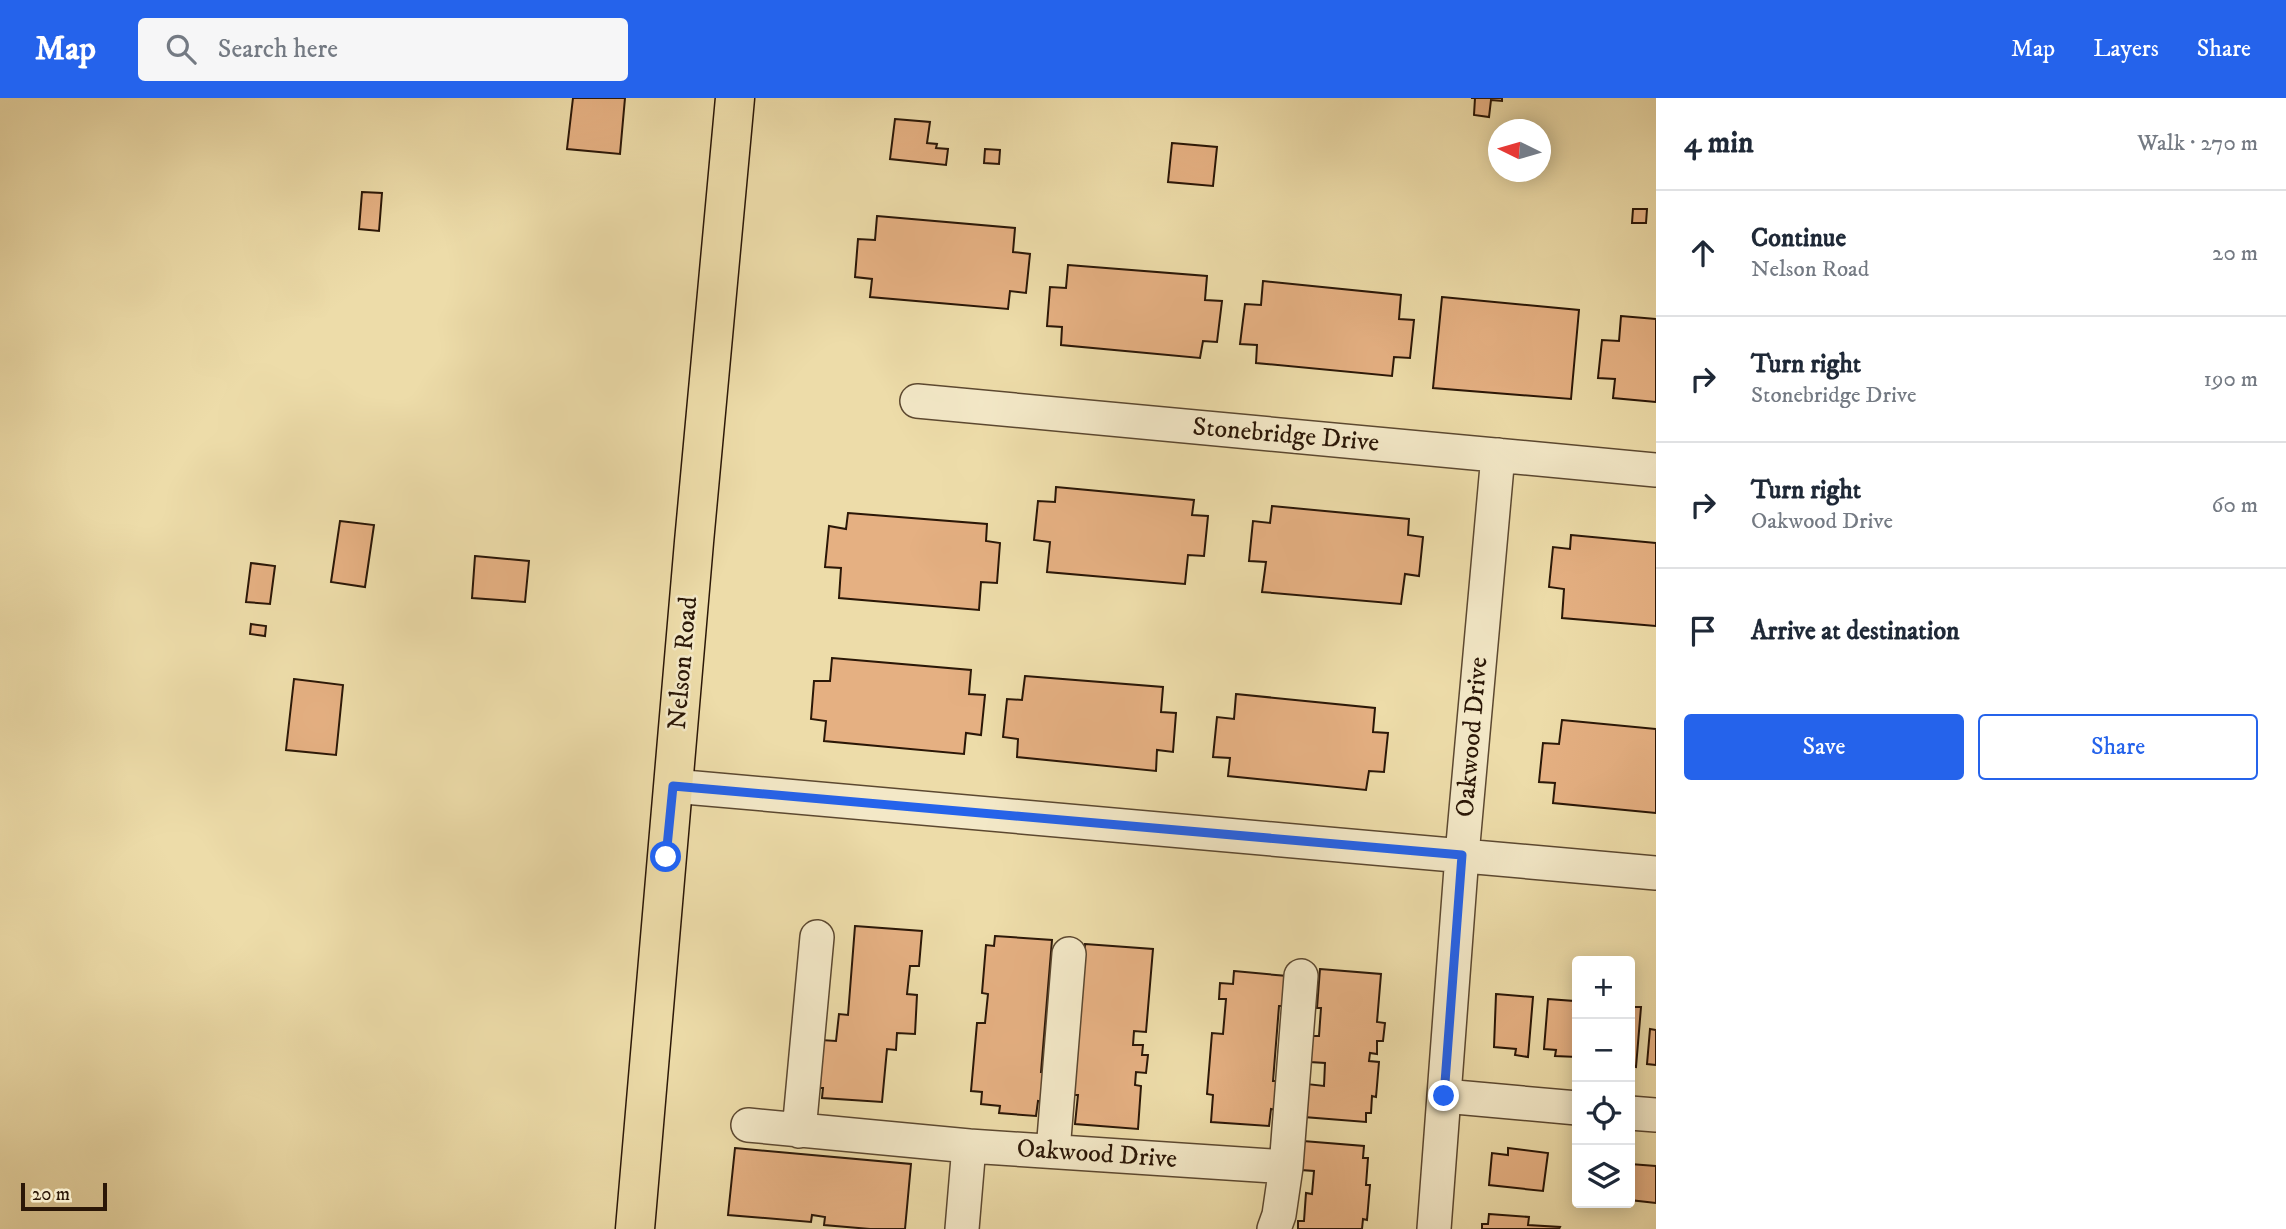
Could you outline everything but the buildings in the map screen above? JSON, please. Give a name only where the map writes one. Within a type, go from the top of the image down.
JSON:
[{"type":"main road","name":"Nelson Road","points":[[635,1229],[734,98]]},
{"type":"street","name":"Stonebridge Drive","points":[[917,401],[1656,470]]},
{"type":"street","name":"Oakwood Drive","points":[[1434,1229],[1462,855],[1498,455]]},
{"type":"street","points":[[673,786],[1656,873]]},
{"type":"street","points":[[799,1130],[817,937]]},
{"type":"street","points":[[1053,1151],[1069,954]]},
{"type":"street","points":[[1274,1229],[1279,1215],[1286,1167],[1301,975]]},
{"type":"street","points":[[1444,1096],[1572,1108]]},
{"type":"street","points":[[1635,1113],[1656,1115]]},
{"type":"street","name":"Oakwood Drive","points":[[748,1125],[969,1146],[1286,1167]]},
{"type":"street","points":[[962,1229],[969,1146]]},
{"type":"route","points":[[666,857],[673,786],[1462,855],[1444,1096]]}]
